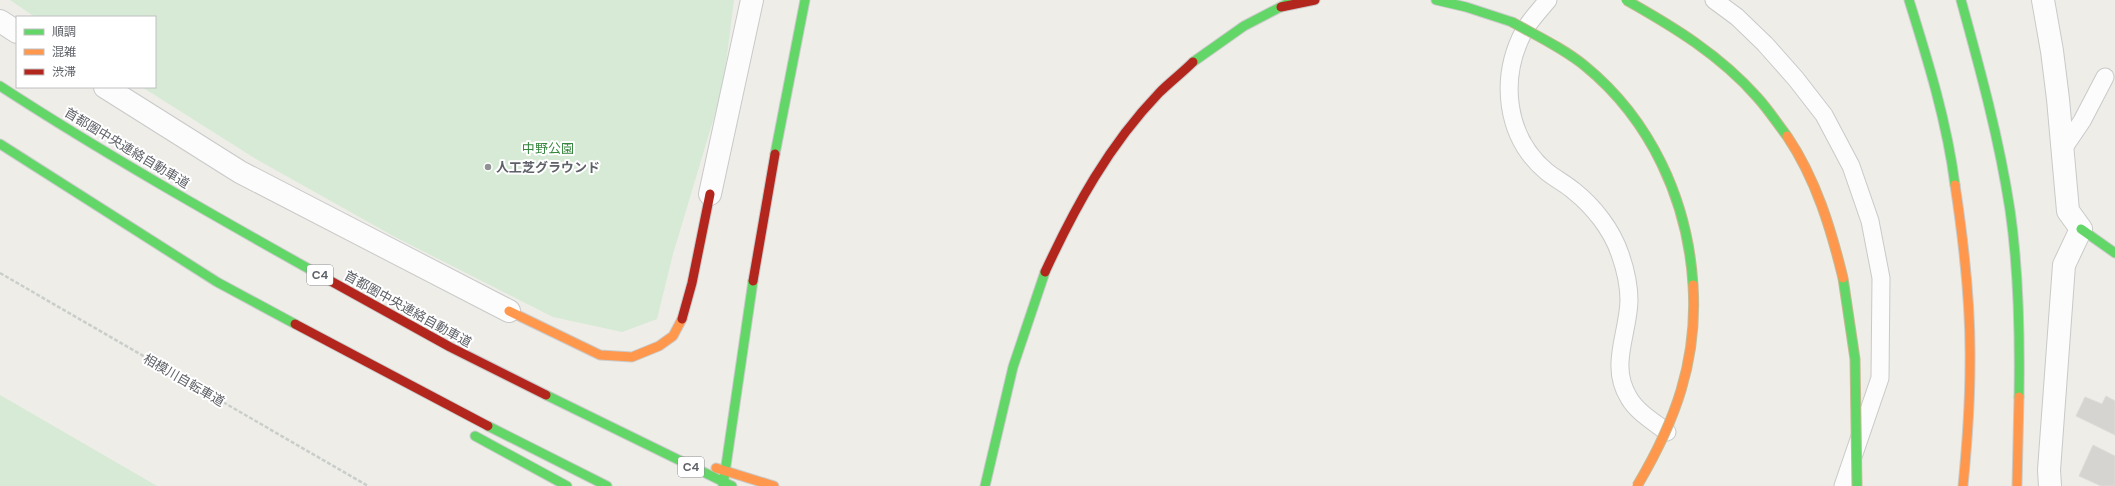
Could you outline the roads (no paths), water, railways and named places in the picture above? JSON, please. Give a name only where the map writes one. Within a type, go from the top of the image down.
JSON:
[{"type":"main road","points":[[723,486],[734,396],[791,59],[805,0]]},
{"type":"main road","points":[[985,486],[1027,322],[1044,274],[1062,233],[1092,178],[1125,131],[1160,91],[1198,58],[1235,30],[1274,8],[1294,0]]},
{"type":"main road","points":[[1274,8],[1315,0]]},
{"type":"main road","points":[[1436,0],[1466,6],[1512,22],[1552,43],[1586,67],[1619,98],[1646,133],[1669,173],[1684,215],[1693,261],[1694,312],[1684,384],[1667,432],[1637,486]]},
{"type":"main road","points":[[1626,0],[1651,12],[1692,38],[1730,68],[1763,102],[1792,142],[1814,184],[1831,229],[1844,280],[1850,319],[1856,407],[1857,486]]},
{"type":"main road","points":[[1909,0],[1922,37],[1946,128],[1960,212],[1969,300],[1970,385],[1963,486]]},
{"type":"main road","points":[[1961,0],[1991,109],[2010,210],[2020,318],[2017,486]]},
{"type":"main road","name":"首都圏中央連絡自動車道","points":[[0,86],[48,117],[299,264],[450,347],[650,447],[732,486]]},
{"type":"main road","points":[[0,144],[217,282],[293,334]]},
{"type":"main road","points":[[509,311],[600,355],[632,357],[659,346],[673,336],[681,322],[692,283],[710,194]]},
{"type":"main road","points":[[2081,229],[2115,253]]},
{"type":"main road","points":[[217,282],[424,394],[606,486]]},
{"type":"main road","points":[[464,430],[567,486]]},
{"type":"main road","points":[[650,447],[774,486]]},
{"type":"street","points":[[710,194],[752,0]]},
{"type":"street","points":[[2042,0],[2052,51],[2068,211],[2081,229],[2064,265],[2050,462],[2050,486]]},
{"type":"street","points":[[0,21],[16,31]]},
{"type":"street","points":[[107,88],[240,172],[509,311]]},
{"type":"lane","points":[[1548,0],[1524,32],[1514,59],[1510,78],[1509,106],[1514,128],[1531,153],[1546,171],[1575,191],[1597,213],[1616,241],[1624,265],[1629,301],[1618,357],[1620,380],[1629,399],[1641,412],[1667,432]]},
{"type":"lane","points":[[1714,0],[1737,17],[1765,44],[1796,79],[1824,115],[1851,166],[1870,221],[1881,278],[1880,378],[1843,486]]},
{"type":"lane","points":[[2063,149],[2082,121],[2105,78]]},
{"type":"place","name":"人工芝グラウンド","points":[[488,167]]},
{"type":"park label","name":"中野公園","points":[[548,148]]}]
